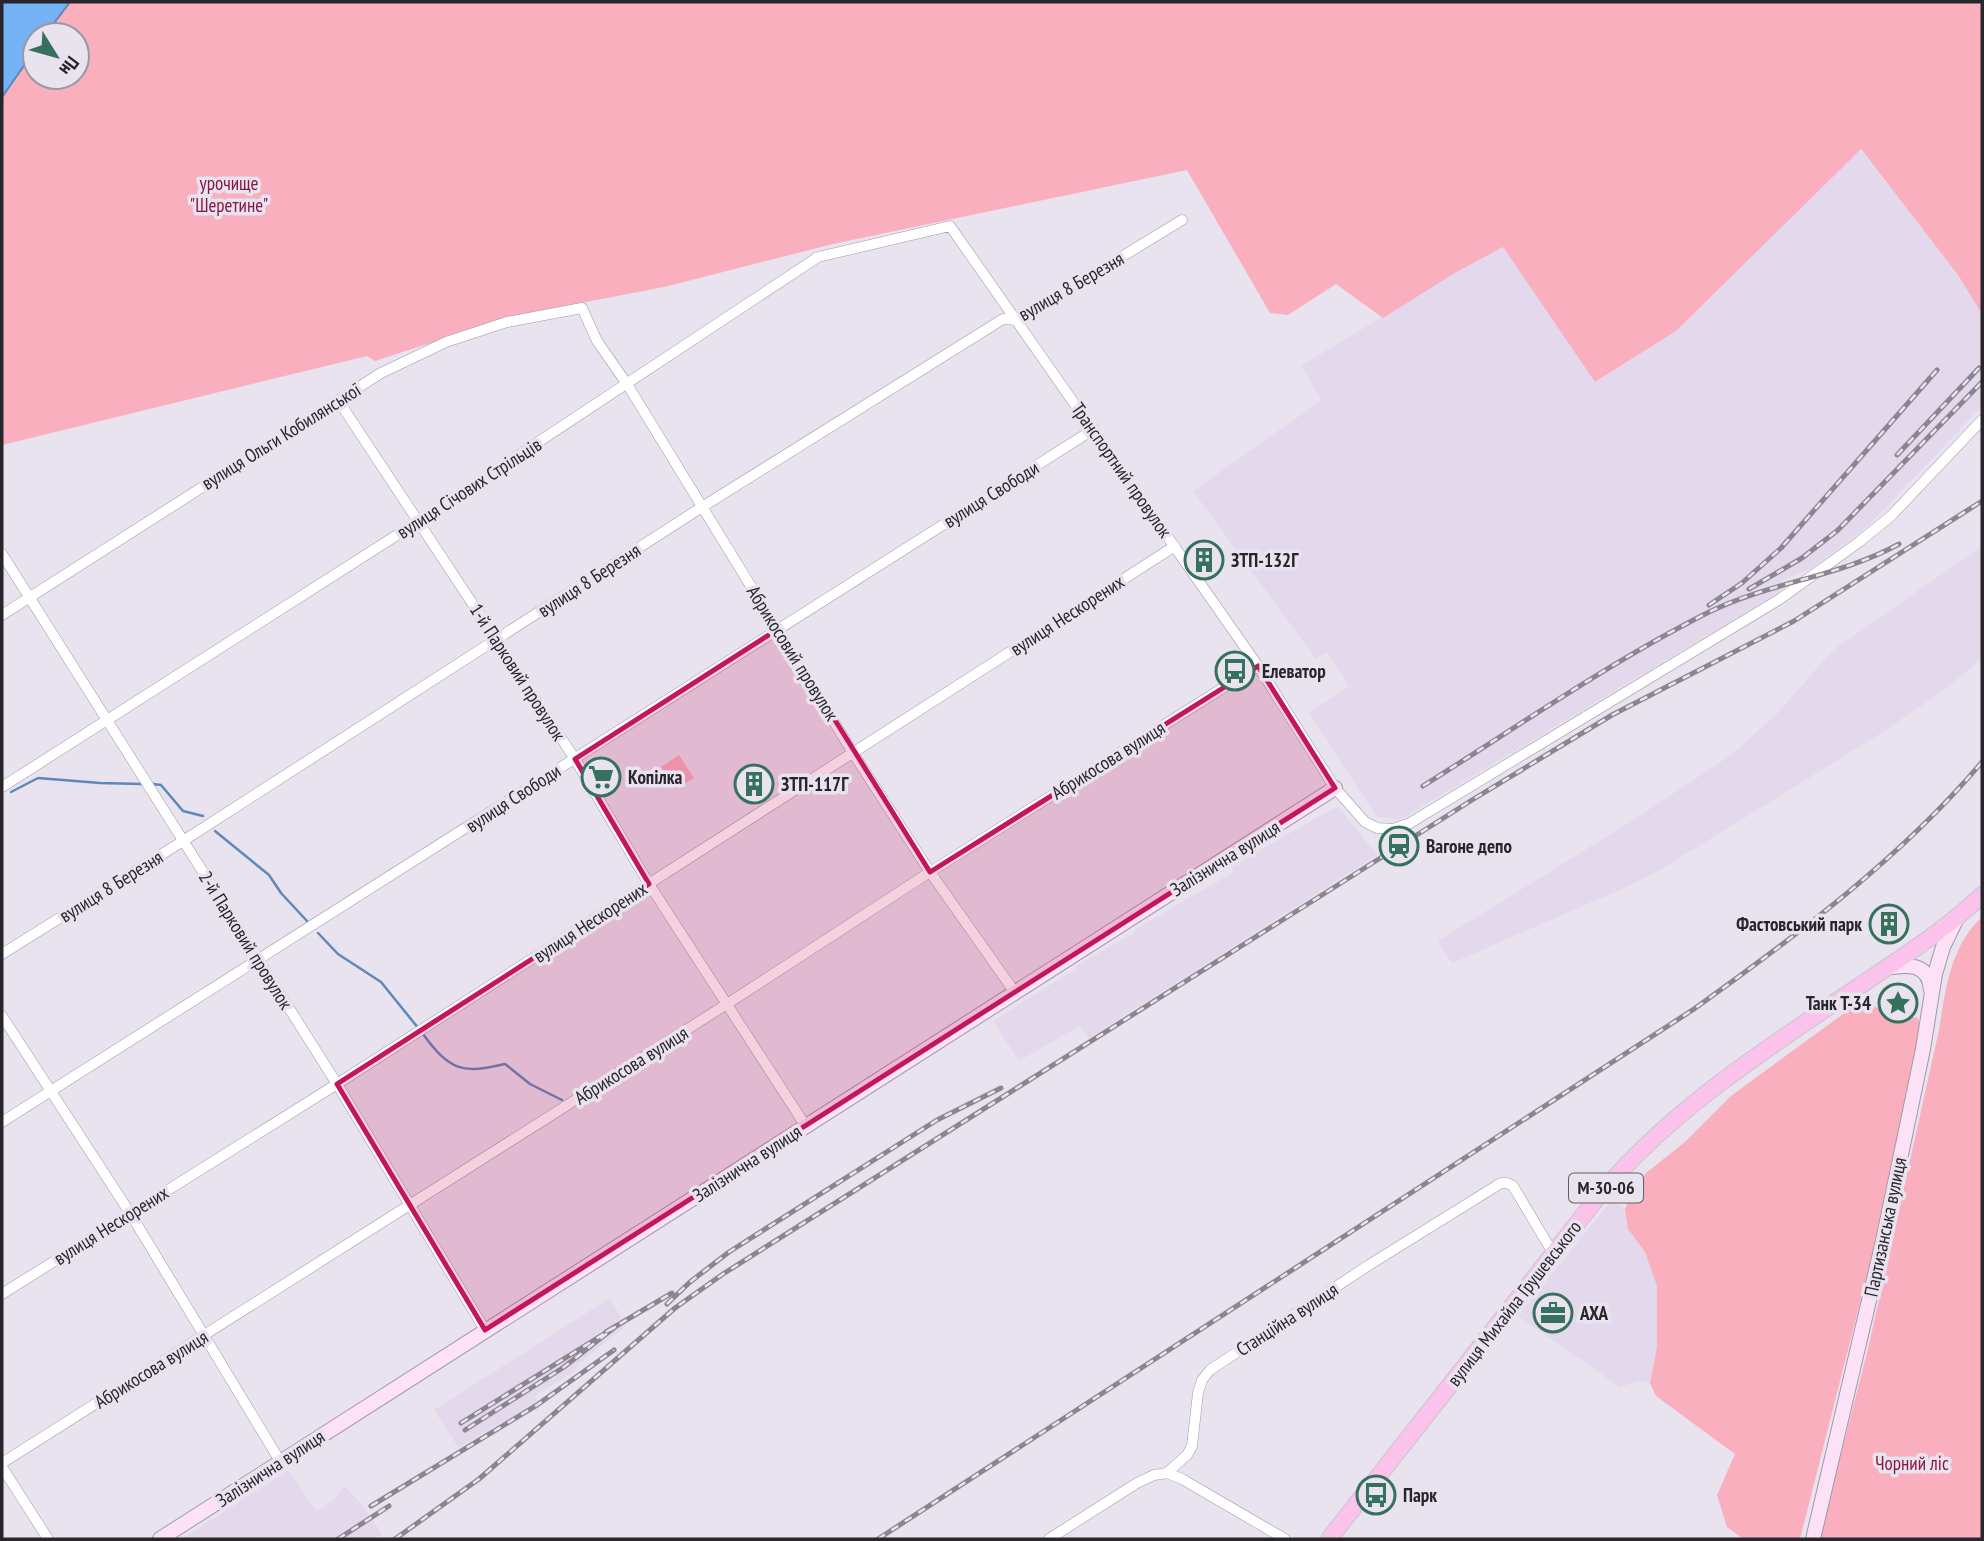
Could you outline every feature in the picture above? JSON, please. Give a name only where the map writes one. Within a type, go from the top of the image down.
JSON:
[{"type":"main road","name":"М-30-06","points":[[1959,916],[1982,895]]},
{"type":"main road","name":"вулиця Михайла Грушевського","points":[[1329,1539],[1623,1167],[1673,1119],[1733,1072],[1959,916]]},
{"type":"street","name":"вулиця 8 Березня","points":[[2,954],[183,841],[702,507],[1003,319],[1018,320],[1182,220]]},
{"type":"street","name":"Транспортний провулок","points":[[950,226],[1258,666],[1335,788],[1366,822],[1377,828],[1394,829],[1410,823],[1780,599],[1891,516],[1919,490],[1982,421]]},
{"type":"street","name":"вулиця Січових Стрільців","points":[[2,786],[419,521],[818,257],[950,226]]},
{"type":"street","name":"Абрикосовий провулок","points":[[582,308],[597,341],[627,384],[853,752],[930,872],[1014,992]]},
{"type":"street","name":"вулиця Ольги Кобилянської","points":[[2,615],[381,373],[446,342],[507,322],[582,308]]},
{"type":"street","name":"1-й Парковий провулок","points":[[338,400],[575,759],[649,884],[805,1125]]},
{"type":"street","name":"вулиця Свободи","points":[[2,1122],[1094,429]]},
{"type":"street","name":"вулиця Нескорених","points":[[2,1294],[337,1084],[1175,546]]},
{"type":"street","name":"2-й Парковий провулок","points":[[2,554],[337,1084],[485,1330]]},
{"type":"street","name":"Абрикосова вулиця","points":[[2,1465],[930,872],[1258,666]]},
{"type":"street","name":"Залізнична вулиця","points":[[160,1539],[1335,788]]},
{"type":"street","name":"Партизанська вулиця","points":[[1813,1539],[1883,1241],[1938,963],[1959,916]]},
{"type":"street","points":[[1885,969],[1906,964],[1922,970],[1931,983],[1932,995]]},
{"type":"street","points":[[2,1016],[130,1213],[280,1461]]},
{"type":"street","name":"Станційна вулиця","points":[[1049,1539],[1137,1483],[1154,1475],[1167,1473],[1187,1455],[1192,1446],[1198,1393],[1202,1380],[1210,1370],[1501,1182],[1513,1186],[1553,1253]]},
{"type":"street","points":[[2,1465],[48,1539]]},
{"type":"street","points":[[1167,1473],[1285,1539]]},
{"type":"highlighted area","points":[[778,629],[930,872],[1258,666],[1335,788],[485,1330],[337,1084],[649,884],[575,759]]},
{"type":"shaded area","name":"Елеватор","points":[[1860,149],[1958,275],[1982,314],[1982,406],[1870,524],[1812,568],[1781,581],[1780,592],[1401,819],[1377,817],[1309,713],[1349,686],[1327,652],[1316,659],[1193,491],[1322,400],[1301,366],[1453,274],[1503,247],[1596,382],[1676,331]]},
{"type":"shaded area","points":[[1982,546],[1982,658],[1951,685],[1883,732],[1665,867],[1633,884],[1452,963],[1438,941],[1632,821],[1731,755],[1777,714],[1832,651]]},
{"type":"shaded area","points":[[1336,807],[1377,855],[1089,1038],[1079,1026],[1019,1061],[993,1021],[1077,968],[1076,966],[1134,933],[1135,929],[1234,872],[1232,868],[1267,846]]},
{"type":"shaded area","points":[[1613,1199],[1625,1209],[1628,1229],[1645,1252],[1657,1286],[1657,1347],[1650,1383],[1639,1381],[1620,1387],[1518,1316]]},
{"type":"shaded area","points":[[610,1298],[626,1326],[580,1363],[573,1372],[535,1396],[537,1401],[459,1448],[434,1410]]},
{"type":"shaded area","points":[[288,1470],[317,1512],[338,1496],[344,1486],[365,1508],[382,1534],[374,1539],[182,1539]]},
{"type":"green space","name":"урочище \"Шеретине\"","points":[[70,2],[1982,2],[1982,314],[1958,275],[1861,149],[1676,331],[1595,382],[1503,247],[1453,274],[1383,318],[1336,284],[1288,315],[1270,313],[1187,170],[833,244],[664,287],[513,316],[375,361],[367,356],[2,445],[2,97],[21,70],[21,91],[91,91],[91,21],[56,21]]},
{"type":"green space","points":[[679,755],[694,778],[676,789],[661,767]]},
{"type":"green space","name":"Чорний ліс","points":[[1982,917],[1982,1539],[1819,1539],[1868,1349],[1947,984],[1963,941]]},
{"type":"green space","points":[[1867,1002],[1886,1013],[1918,1018],[1920,1026],[1874,1247],[1800,1539],[1743,1539],[1727,1527],[1717,1495],[1735,1454],[1656,1396],[1650,1383],[1657,1347],[1657,1286],[1645,1252],[1628,1229],[1625,1209],[1646,1173],[1685,1142],[1731,1096],[1858,1003]]},
{"type":"water","points":[[2,2],[70,2],[56,21],[21,21],[21,70],[2,97]]},
{"type":"waterway","points":[[11,792],[38,778],[142,784]]},
{"type":"waterway","points":[[153,784],[161,785],[183,811],[203,816]]},
{"type":"waterway","points":[[215,831],[269,875],[281,893],[307,921]]},
{"type":"waterway","points":[[318,933],[338,954],[381,982],[419,1029]]},
{"type":"waterway","points":[[423,1034],[441,1056],[458,1067],[478,1069],[505,1064],[530,1084],[562,1100]]},
{"type":"railway","points":[[1897,455],[1979,368]]},
{"type":"railway","points":[[1709,605],[1742,583],[1781,548],[1937,370]]},
{"type":"railway","points":[[1749,589],[1802,558],[1838,530],[1982,382]]},
{"type":"railway","points":[[395,1539],[479,1479],[675,1308],[723,1274],[1472,800],[1612,715],[1794,621],[1982,501]]},
{"type":"railway","points":[[1423,786],[1600,673],[1709,612],[1756,593],[1853,564],[1899,544]]},
{"type":"railway","points":[[878,1539],[1694,1009],[1846,894],[1917,831],[1982,762]]},
{"type":"railway","points":[[667,1304],[729,1252],[937,1120],[1001,1088]]},
{"type":"railway","points":[[606,1332],[672,1293]]},
{"type":"railway","points":[[461,1423],[615,1327],[564,1367],[465,1430]]},
{"type":"railway","points":[[371,1506],[537,1405],[614,1350]]},
{"type":"railway","points":[[338,1539],[389,1506]]},
{"type":"place","name":"ЗТП-132Г","points":[[1204,560]]},
{"type":"place","name":"Елеватор","points":[[1235,671]]},
{"type":"place","name":"Копілка","points":[[601,777]]},
{"type":"place","name":"ЗТП-117Г","points":[[754,784]]},
{"type":"place","name":"Вагоне депо","points":[[1399,846]]},
{"type":"place","name":"Фастовський парк","points":[[1889,924]]},
{"type":"place","name":"Танк Т-34","points":[[1898,1003]]},
{"type":"place","name":"AXA","points":[[1553,1313]]},
{"type":"place","name":"Парк","points":[[1376,1495]]}]
